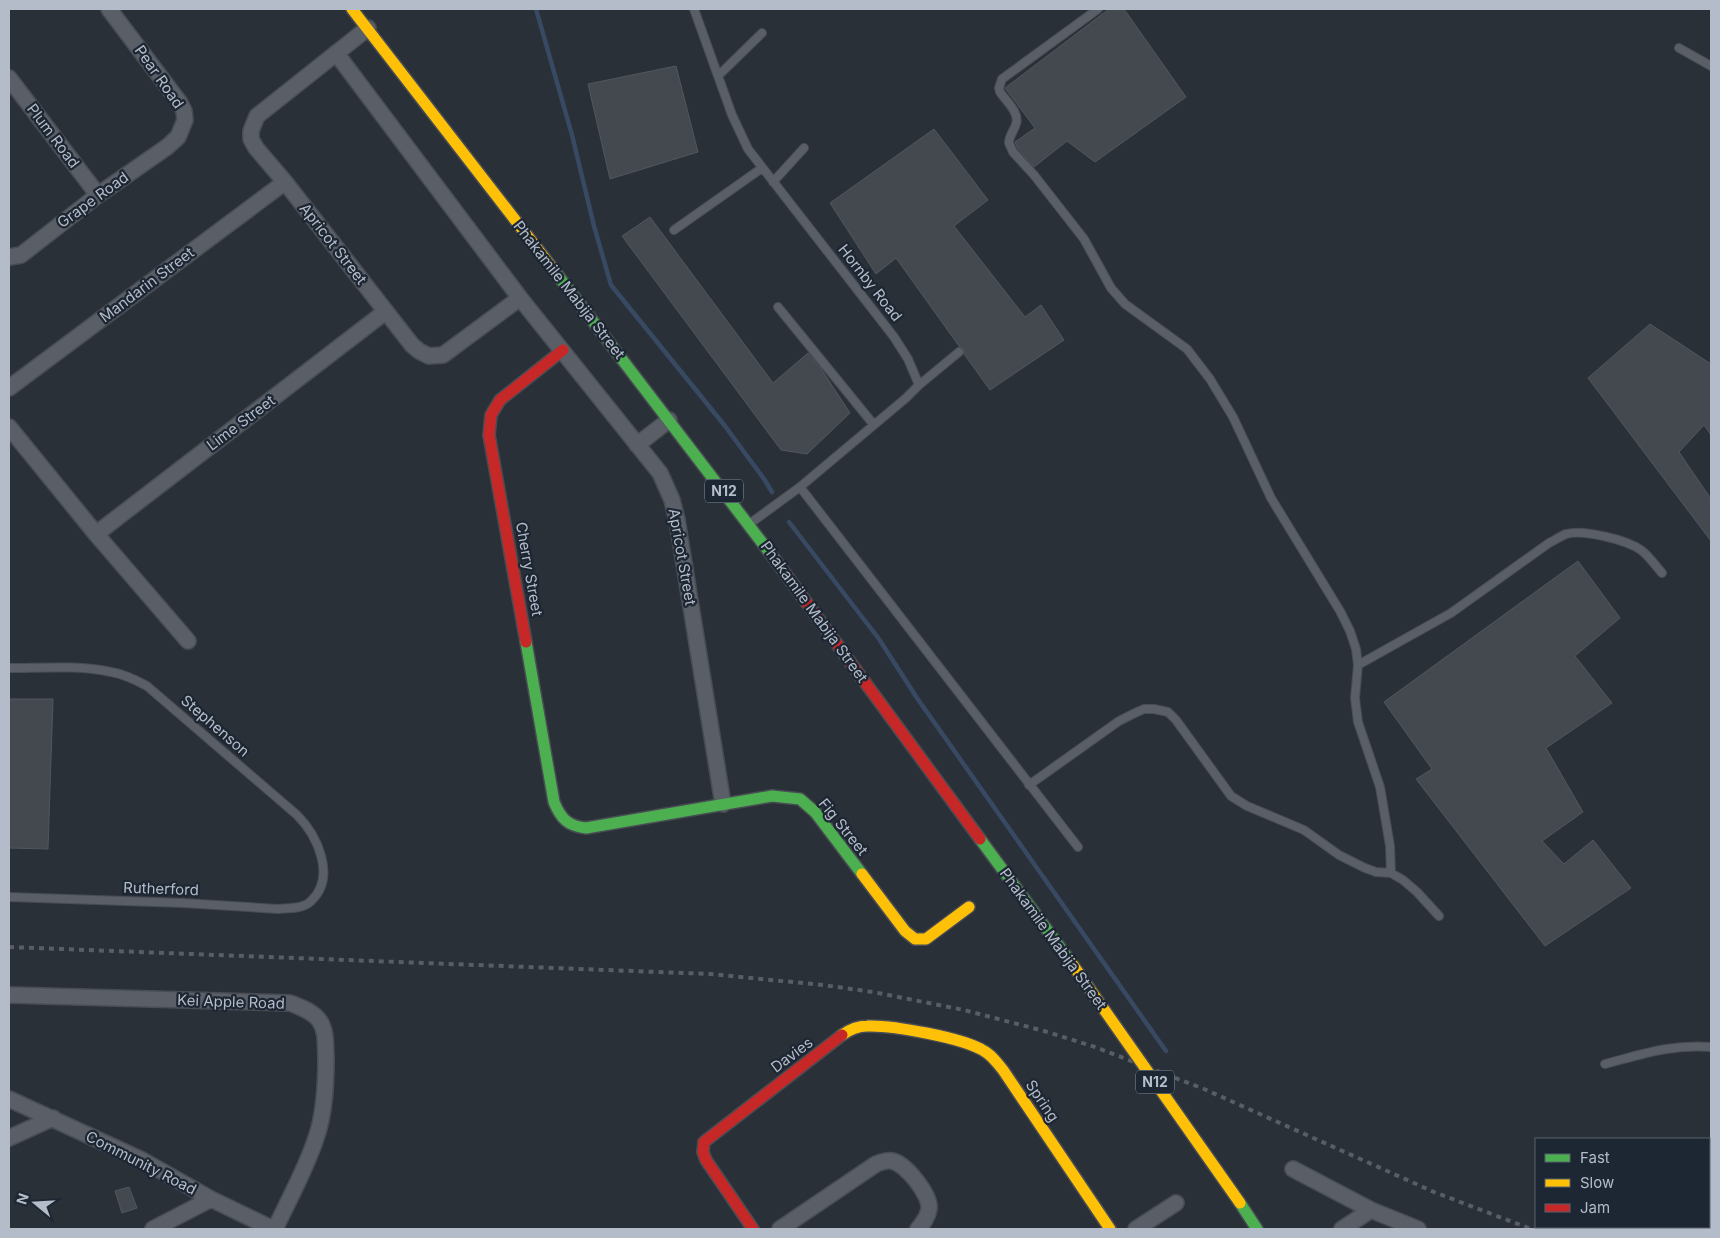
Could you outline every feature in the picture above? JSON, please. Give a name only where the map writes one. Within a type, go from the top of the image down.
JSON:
[{"type":"main road","name":"Phakamile Mabija Street","points":[[352,9],[749,524],[1070,962],[1257,1229]]},
{"type":"main road","name":"Cherry Street","points":[[563,350],[500,400],[491,416],[489,435],[554,802],[565,823]]},
{"type":"main road","name":"Fig Street","points":[[565,823],[576,828],[586,828],[772,796],[800,799],[815,812],[912,938],[926,939],[969,907]]},
{"type":"main road","name":"Davies","points":[[753,1229],[706,1160],[703,1152],[704,1142],[844,1034],[854,1029],[875,1026],[916,1033]]},
{"type":"main road","name":"Spring","points":[[916,1033],[966,1043],[983,1049],[990,1054],[1004,1070],[1110,1229]]},
{"type":"street","name":"Pear Road","points":[[110,9],[184,111],[185,120],[182,129],[178,137],[167,148]]},
{"type":"street","name":"Apricot Street","points":[[368,28],[257,116],[253,124],[251,139],[256,148],[285,182],[385,312],[419,351],[429,356],[443,355],[520,298]]},
{"type":"street","name":"Apricot Street","points":[[336,53],[520,298],[660,473],[672,500],[677,520],[723,804]]},
{"type":"street","name":"Plum Road","points":[[9,78],[98,195]]},
{"type":"street","name":"Grape Road","points":[[15,256],[98,195],[167,148]]},
{"type":"street","name":"Mandarin Street","points":[[9,388],[285,182]]},
{"type":"street","name":"Lime Street","points":[[96,534],[385,312]]},
{"type":"street","points":[[637,445],[669,420]]},
{"type":"street","points":[[9,427],[96,534],[188,641]]},
{"type":"street","name":"Kei Apple Road","points":[[9,995],[290,1003],[312,1012],[324,1029],[326,1071],[322,1114],[309,1158],[274,1229]]},
{"type":"street","name":"Community Road","points":[[9,1099],[142,1160],[211,1200],[274,1229]]},
{"type":"street","points":[[9,1138],[53,1118]]},
{"type":"street","points":[[780,1229],[876,1164],[884,1161],[893,1161],[907,1170],[929,1200],[929,1208],[925,1220],[918,1229]]},
{"type":"street","points":[[1293,1169],[1371,1210],[1418,1229]]},
{"type":"street","points":[[153,1229],[211,1200]]},
{"type":"street","points":[[1136,1229],[1176,1203]]},
{"type":"street","points":[[1342,1229],[1371,1210]]},
{"type":"lane","name":"Hornby Road","points":[[694,9],[741,136],[748,149],[894,337],[908,359],[919,385]]},
{"type":"lane","points":[[1098,9],[1002,79],[1000,92],[1016,114],[1017,121],[1008,143],[1013,152],[1034,175],[1084,239],[1111,288],[1125,304],[1187,349],[1210,379],[1233,417],[1272,498],[1340,611],[1356,649],[1358,665],[1355,698],[1358,722],[1380,787],[1390,846],[1391,873]]},
{"type":"lane","points":[[719,75],[762,33]]},
{"type":"lane","points":[[1679,48],[1711,66]]},
{"type":"lane","points":[[773,182],[804,148]]},
{"type":"lane","points":[[674,230],[762,168]]},
{"type":"lane","points":[[778,307],[874,425]]},
{"type":"lane","points":[[749,524],[800,487],[959,352]]},
{"type":"lane","points":[[800,487],[1078,847]]},
{"type":"lane","points":[[1358,665],[1451,614],[1549,543],[1567,534],[1607,536],[1621,541],[1639,549],[1649,557],[1662,573]]},
{"type":"lane","name":"Stephenson","points":[[9,668],[92,669],[127,676],[148,686],[290,808],[309,827],[324,864],[319,890],[311,902]]},
{"type":"lane","points":[[1030,785],[1119,721],[1144,709],[1168,712],[1176,720],[1231,796],[1247,806],[1304,830],[1339,855],[1365,868],[1376,872],[1391,873],[1417,892],[1439,916]]},
{"type":"lane","name":"Rutherford","points":[[9,897],[182,903],[278,909],[301,906],[311,902]]},
{"type":"lane","points":[[1605,1064],[1666,1048],[1683,1046],[1711,1047]]},
{"type":"building","points":[[1109,9],[1124,9],[1186,97],[1095,162],[1067,141],[1034,167],[1018,149],[1015,142],[1035,128],[1005,88]]},
{"type":"building","points":[[676,66],[698,152],[610,179],[588,84]]},
{"type":"building","points":[[934,129],[988,200],[954,226],[1025,317],[1041,305],[1064,340],[990,390],[964,354],[964,349],[959,346],[896,258],[876,274],[830,203]]},
{"type":"building","points":[[650,217],[773,383],[808,353],[820,367],[850,413],[807,454],[781,450],[622,236]]},
{"type":"building","points":[[1650,324],[1711,364],[1711,435],[1704,425],[1679,452],[1711,499],[1711,541],[1588,378]]},
{"type":"building","points":[[1578,561],[1620,618],[1575,656],[1612,703],[1546,748],[1583,812],[1542,841],[1564,864],[1593,840],[1631,888],[1545,946],[1416,779],[1432,769],[1384,702]]},
{"type":"building","points":[[9,699],[53,699],[48,849],[9,848]]},
{"type":"building","points":[[129,1187],[137,1208],[122,1213],[115,1191]]},
{"type":"waterway","points":[[536,9],[572,135],[594,226],[611,285],[725,426],[772,492]]},
{"type":"waterway","points":[[789,522],[879,639],[917,698],[1166,1051]]},
{"type":"railway","points":[[9,947],[710,974],[873,992],[964,1010],[1044,1031],[1095,1047],[1204,1089],[1434,1192],[1531,1229]]},
{"type":"traffic: fast","points":[[553,269],[776,561]]},
{"type":"traffic: fast","points":[[526,642],[554,802],[559,813],[566,821],[586,828],[772,796],[800,799],[815,812],[862,874]]},
{"type":"traffic: fast","points":[[980,839],[1070,961]]},
{"type":"traffic: fast","points":[[1240,1203],[1257,1229]]},
{"type":"traffic: slow","points":[[352,9],[553,269]]},
{"type":"traffic: slow","points":[[862,874],[905,931],[915,939],[926,939],[969,907]]},
{"type":"traffic: slow","points":[[1070,961],[1240,1203]]},
{"type":"traffic: slow","points":[[842,1035],[864,1026],[878,1026],[945,1037],[961,1041],[987,1053],[1003,1070],[1110,1229]]},
{"type":"traffic: jam","points":[[526,642],[489,435],[491,415],[500,400],[563,350]]},
{"type":"traffic: jam","points":[[776,561],[980,839]]},
{"type":"traffic: jam","points":[[753,1229],[706,1160],[703,1152],[704,1142],[842,1035]]}]
